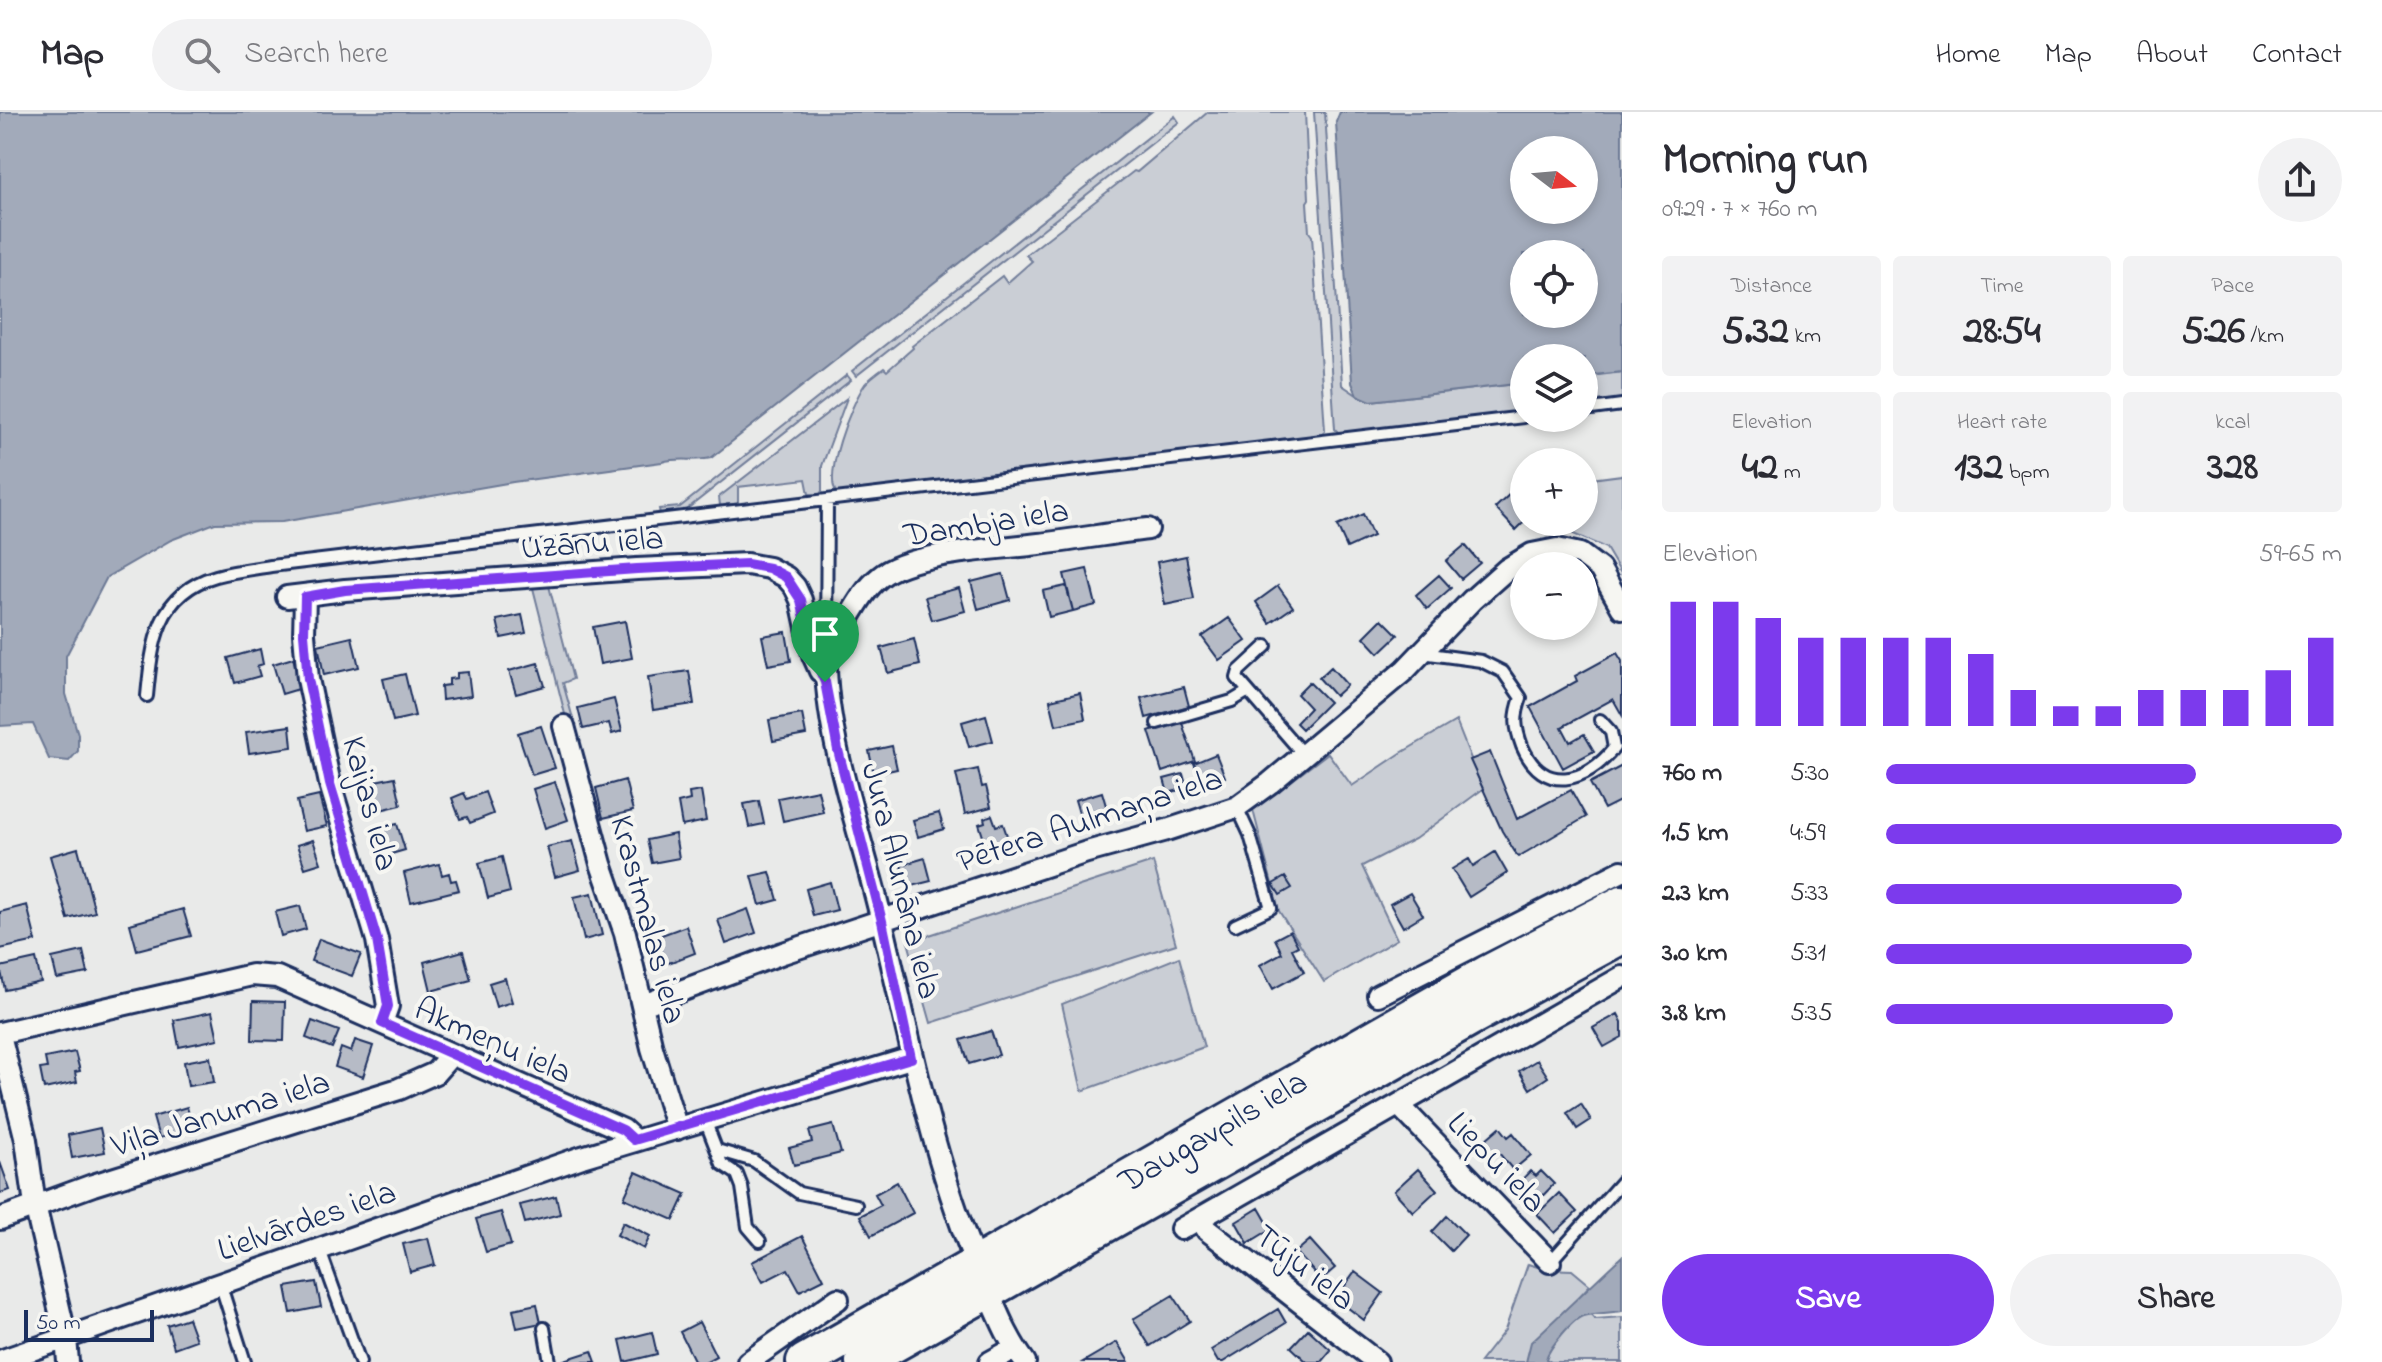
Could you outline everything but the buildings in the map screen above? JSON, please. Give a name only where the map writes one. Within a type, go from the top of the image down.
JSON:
[{"type":"highway","name":"Daugavpils iela","points":[[863,1362],[982,1278],[1476,980],[1622,903]]},
{"type":"highway","name":"Daugavpils iela","points":[[804,1362],[982,1278],[1622,936]]},
{"type":"street","name":"Dambja iela","points":[[826,650],[879,577],[899,565],[974,551],[1148,529]]},
{"type":"street","name":"Pētera Aulmaņa iela","points":[[643,1005],[783,953],[1087,852],[1237,807],[1270,783],[1422,653],[1472,600],[1507,569],[1532,554],[1557,549],[1580,554],[1600,569],[1622,608]]},
{"type":"street","name":"Uzānu iela","points":[[296,597],[345,590],[747,564],[769,568],[786,577],[795,587],[801,600],[813,655],[825,682]]},
{"type":"street","name":"Kaijas iela","points":[[296,597],[304,634],[308,679],[330,784],[377,940],[388,1006],[382,1023]]},
{"type":"street","name":"Jura Alunāna iela","points":[[826,650],[825,682],[838,750],[882,921],[928,1122],[960,1225],[1004,1332],[1020,1355]]},
{"type":"street","name":"Krastmalas iela","points":[[564,726],[601,864],[625,933],[652,1048],[677,1129]]},
{"type":"street","points":[[1378,995],[1622,871]]},
{"type":"street","name":"Akmeņu iela","points":[[0,1034],[252,975],[277,977],[623,1130],[634,1140]]},
{"type":"street","points":[[1181,1229],[1622,977]]},
{"type":"street","points":[[0,1034],[26,1140],[35,1205],[66,1338],[68,1362]]},
{"type":"street","name":"Viļa Januma iela","points":[[0,1219],[35,1205],[399,1089],[435,1073],[451,1055]]},
{"type":"street","points":[[634,1140],[911,1058]]},
{"type":"street","name":"Liepu iela","points":[[1399,1105],[1550,1262]]},
{"type":"street","name":"Lielvārdes iela","points":[[0,1361],[634,1140]]},
{"type":"street","name":"Tūju iela","points":[[1200,1219],[1207,1230],[1377,1362]]},
{"type":"street","points":[[748,1362],[838,1299]]},
{"type":"street","points":[[990,1362],[1020,1355]]},
{"type":"lane","points":[[1598,408],[1622,405]]},
{"type":"lane","points":[[147,696],[151,652],[165,610],[186,590],[215,576],[271,566],[1510,419]]},
{"type":"lane","name":"Jura Alunāna iela","points":[[826,650],[827,500]]},
{"type":"lane","points":[[1266,646],[1239,671],[1237,678],[1302,753]]},
{"type":"lane","points":[[1422,653],[1481,661],[1503,672],[1521,698],[1514,727],[1529,761],[1540,773],[1554,780],[1571,777],[1600,765],[1614,748],[1611,732],[1600,720]]},
{"type":"lane","points":[[1157,723],[1232,701],[1247,692]]},
{"type":"lane","points":[[1235,925],[1271,908],[1250,835],[1237,807]]},
{"type":"lane","points":[[705,1120],[722,1164],[737,1174],[748,1227],[760,1241]]},
{"type":"lane","points":[[717,1150],[754,1161],[799,1193],[856,1205]]},
{"type":"lane","points":[[1550,1262],[1622,1181]]},
{"type":"lane","points":[[319,1248],[360,1362]]},
{"type":"lane","points":[[220,1283],[245,1362]]},
{"type":"lane","points":[[544,1328],[550,1362]]},
{"type":"shaded area","points":[[1208,112],[1305,112],[1307,202],[1325,430],[1322,435],[837,494],[833,473],[840,441],[852,408],[867,382],[884,368],[887,371],[912,346],[1002,276],[1007,283],[1032,261],[1026,255],[1134,171],[1137,172]]},
{"type":"shaded area","points":[[1314,112],[1325,112],[1342,385],[1371,401],[1510,385],[1510,413],[1340,434],[1335,429]]},
{"type":"shaded area","points":[[1175,116],[1179,122],[856,376],[852,371]]},
{"type":"shaded area","points":[[1622,372],[1622,400],[1598,403],[1598,375]]},
{"type":"shaded area","points":[[847,375],[851,380],[682,513],[660,514],[659,509],[680,507]]},
{"type":"shaded area","points":[[847,398],[822,466],[822,491],[819,496],[809,494],[806,479],[738,487],[738,504],[734,507],[727,504],[726,508],[720,505],[719,497]]},
{"type":"shaded area","points":[[1622,475],[1622,575],[1606,548],[1578,536],[1598,536],[1598,478]]},
{"type":"shaded area","points":[[548,582],[573,679],[563,683],[577,733],[570,734],[532,584]]},
{"type":"shaded area","points":[[1456,721],[1483,789],[1415,839],[1362,866],[1397,939],[1324,982],[1279,911],[1253,810],[1328,753],[1352,786]]},
{"type":"shaded area","points":[[1153,862],[1176,944],[931,1023],[908,942]]},
{"type":"shaded area","points":[[1179,957],[1204,1047],[1082,1091],[1062,1004]]},
{"type":"shaded area","points":[[1528,1264],[1544,1269],[1572,1270],[1590,1285],[1577,1299],[1595,1319],[1622,1317],[1622,1362],[1480,1362],[1505,1330]]},
{"type":"water","points":[[0,112],[1151,112],[711,458],[513,482],[282,522],[215,523],[171,540],[107,577],[66,656],[66,694],[78,734],[78,751],[69,761],[49,759],[33,724],[0,726]]},
{"type":"water","points":[[1340,112],[1622,112],[1622,372],[1598,375],[1598,344],[1510,344],[1510,385],[1371,401],[1357,395],[1352,383],[1336,122]]},
{"type":"water","points":[[1622,1256],[1622,1311],[1579,1318],[1552,1348],[1546,1359],[1551,1362],[1526,1362],[1531,1342]]},
{"type":"route","points":[[747,564],[769,568],[786,577],[795,587],[801,600],[813,655],[825,682],[838,750],[882,921],[911,1058],[634,1140],[623,1130],[382,1023],[388,1006],[377,940],[330,784],[308,679],[305,597],[345,590],[452,582],[747,564]]}]
